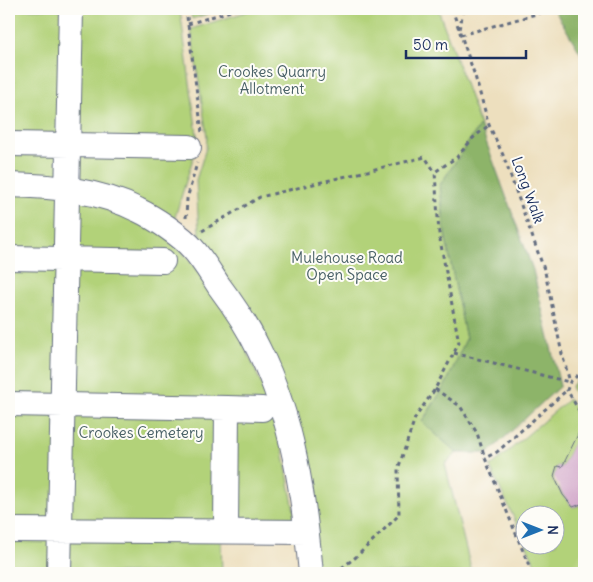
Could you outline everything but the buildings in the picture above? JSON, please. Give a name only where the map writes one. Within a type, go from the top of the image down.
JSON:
[{"type":"lane","points":[[59,573],[71,9]]},
{"type":"lane","points":[[9,144],[197,147]]},
{"type":"lane","points":[[9,185],[38,186],[105,196],[136,209],[191,243],[240,316],[266,366],[282,412],[298,476],[311,573]]},
{"type":"lane","points":[[9,258],[163,261]]},
{"type":"lane","points":[[9,404],[262,409]]},
{"type":"lane","points":[[226,531],[227,408]]},
{"type":"lane","points":[[9,530],[306,532]]},
{"type":"path","points":[[186,9],[197,147],[185,210],[186,225],[191,243],[260,198],[425,157],[435,172],[439,234],[458,343],[435,389],[415,418],[398,469],[399,515],[356,557],[335,573]]},
{"type":"path","points":[[188,24],[237,9]]},
{"type":"path","name":"Long Walk","points":[[452,9],[489,125],[504,155],[545,272],[562,354],[570,382]]},
{"type":"path","points":[[458,30],[464,9]]},
{"type":"path","points":[[461,35],[554,9]]},
{"type":"path","points":[[435,172],[457,157],[473,138],[489,125]]},
{"type":"path","points":[[454,353],[570,382]]},
{"type":"path","points":[[485,458],[497,452],[567,390],[570,382],[584,370]]},
{"type":"path","points":[[435,389],[460,406],[477,433],[485,458],[532,573]]},
{"type":"path","points":[[567,390],[584,419]]},
{"type":"green space","name":"Crookes Cemetery","points":[[9,9],[180,9],[198,142],[168,240],[183,252],[232,316],[278,423],[298,532],[221,540],[222,573],[9,573]]},
{"type":"green space","points":[[190,9],[224,9],[192,19]]},
{"type":"green space","points":[[255,9],[438,9],[480,125],[440,185],[445,234],[466,339],[446,384],[422,421],[457,453],[445,464],[472,573],[318,573],[301,462],[212,257],[199,233],[196,180],[206,148],[207,137],[191,29]]},
{"type":"green space","points":[[554,9],[584,9],[584,59]]},
{"type":"green space","points":[[480,125],[533,270],[560,386],[488,453],[457,453],[422,422],[446,384],[466,339],[445,234],[440,185]]},
{"type":"green space","points":[[584,372],[584,411],[571,387]]},
{"type":"green space","points":[[569,399],[584,423],[584,428],[576,439],[562,467],[557,466],[553,480],[573,507],[581,505],[584,508],[584,573],[539,573],[530,554],[566,554],[566,504],[516,504],[516,523],[490,467]]},
{"type":"green space","points":[[522,566],[525,573],[485,573]]},
{"type":"park label","name":"Crookes Quarry Allotment","points":[[272,80]]},
{"type":"park label","name":"Mulehouse Road Open Space","points":[[347,266]]}]
